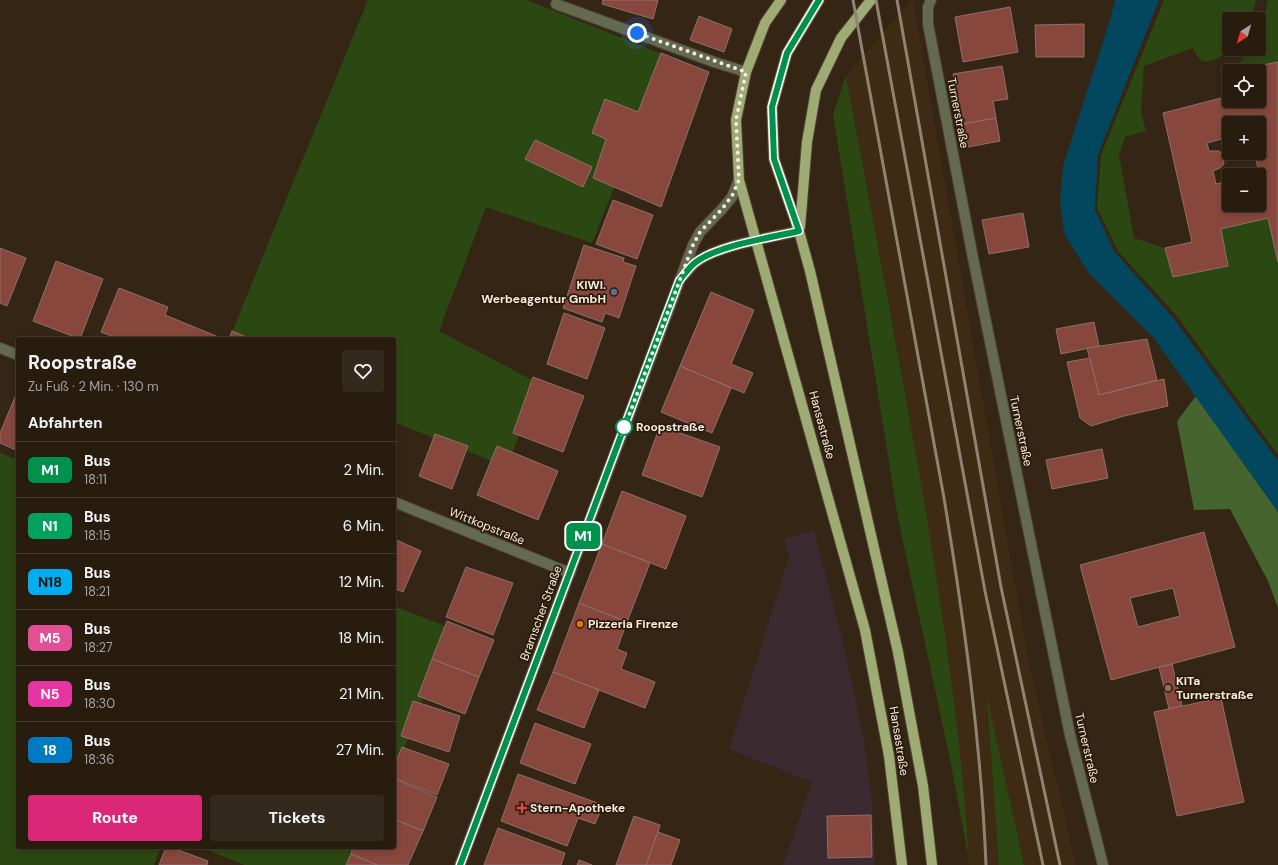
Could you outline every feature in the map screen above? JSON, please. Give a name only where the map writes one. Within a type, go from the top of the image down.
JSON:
[{"type":"main road","name":"Hansastraße","points":[[781,0],[765,23],[746,72],[736,120],[739,180],[865,630],[889,756],[902,865]]},
{"type":"main road","name":"Hansastraße","points":[[819,0],[787,53],[772,107],[774,159],[799,231],[815,293],[898,652],[923,786],[932,865]]},
{"type":"main road","name":"Hansastraße","points":[[799,231],[807,142],[816,90],[841,38],[871,0]]},
{"type":"street","name":"Turnerstraße","points":[[931,0],[928,6],[928,24],[973,258],[1070,734],[1103,865]]},
{"type":"street","points":[[556,4],[714,62],[746,72]]},
{"type":"street","name":"Bramscher Straße","points":[[460,865],[693,245],[700,232],[732,196],[739,180]]},
{"type":"street","name":"Bramscher Straße","points":[[679,281],[694,263],[709,254],[799,231]]},
{"type":"street","points":[[0,348],[16,353]]},
{"type":"street","name":"Wittkopstraße","points":[[396,503],[570,573]]},
{"type":"shaded area","points":[[911,0],[913,0],[1029,664],[1076,865],[1024,865],[988,700],[999,865],[969,865],[965,805],[951,678],[931,544],[895,333],[846,76]]},
{"type":"shaded area","points":[[814,530],[844,646],[863,735],[872,801],[875,865],[783,865],[812,782],[729,749],[789,557],[784,539]]},
{"type":"green space","points":[[368,0],[527,0],[667,56],[592,243],[486,207],[439,331],[538,383],[507,467],[396,423],[396,337],[230,337]]},
{"type":"green space","points":[[1164,0],[1256,0],[1253,12],[1222,12],[1222,56],[1217,59],[1202,61],[1197,56],[1193,48],[1144,66],[1141,113],[1146,131],[1125,137],[1119,155],[1134,238],[1165,248],[1174,277],[1228,266],[1221,229],[1268,218],[1278,262],[1278,455],[1177,316],[1118,251],[1097,208],[1101,155]]},
{"type":"green space","points":[[1268,0],[1278,0],[1278,62],[1266,64],[1239,64],[1244,56],[1266,56],[1265,12]]},
{"type":"green space","points":[[846,76],[919,472],[935,568],[961,763],[969,860],[951,764],[898,518],[833,114]]},
{"type":"green space","points":[[1196,396],[1278,512],[1278,608],[1268,581],[1230,509],[1194,510],[1177,421]]},
{"type":"green space","points":[[0,453],[16,459],[16,849],[160,849],[154,865],[0,865]]},
{"type":"green space","points":[[396,607],[450,628],[396,769]]},
{"type":"green space","points":[[987,696],[1021,851],[1024,865],[999,865]]},
{"type":"green space","points":[[205,849],[365,849],[359,865],[244,865]]},
{"type":"water","points":[[1115,0],[1159,0],[1098,155],[1095,210],[1114,251],[1174,319],[1278,461],[1278,512],[1153,337],[1088,272],[1064,234],[1060,201],[1063,166],[1110,20]]},
{"type":"building","points":[[603,0],[658,0],[653,19],[602,4]]},
{"type":"building","points":[[1010,7],[1018,52],[963,62],[955,17]]},
{"type":"building","points":[[699,16],[732,29],[724,52],[690,40]]},
{"type":"building","points":[[1084,24],[1084,57],[1036,57],[1035,25]]},
{"type":"building","points":[[661,53],[709,72],[661,207],[593,178],[606,139],[592,133],[605,99],[638,112]]},
{"type":"building","points":[[1278,62],[1278,262],[1268,218],[1221,229],[1228,266],[1173,277],[1165,248],[1192,242],[1163,113],[1222,98],[1222,108],[1266,108],[1266,64]],"holes":[[[1222,116],[1266,116],[1266,160],[1256,160],[1258,168],[1266,168],[1266,212],[1222,212],[1222,183],[1216,184],[1213,171],[1220,168],[1224,164],[1224,160],[1222,160],[1222,154],[1219,151],[1209,151],[1207,143],[1222,139]]]},
{"type":"building","points":[[1002,66],[1008,99],[993,101],[996,118],[963,124],[953,74]]},
{"type":"building","points":[[996,118],[1000,141],[968,147],[963,124]]},
{"type":"building","points":[[535,140],[592,167],[583,187],[525,159]]},
{"type":"building","points":[[613,200],[653,215],[637,259],[596,244]]},
{"type":"building","points":[[1023,213],[1029,247],[989,254],[982,220]]},
{"type":"building","points":[[584,245],[624,258],[623,262],[636,266],[619,318],[605,313],[602,322],[563,308]]},
{"type":"building","points":[[0,248],[26,258],[7,306],[0,303]]},
{"type":"building","points":[[56,261],[103,279],[81,337],[75,337],[33,321]]},
{"type":"building","points":[[119,288],[168,307],[165,315],[216,336],[114,337],[101,332]]},
{"type":"building","points":[[711,292],[754,310],[731,364],[753,373],[744,393],[680,366]]},
{"type":"building","points":[[564,313],[605,328],[587,379],[547,364]]},
{"type":"building","points":[[1094,322],[1099,346],[1061,354],[1056,329]]},
{"type":"building","points":[[232,331],[246,337],[230,337]]},
{"type":"building","points":[[1147,339],[1157,380],[1099,395],[1087,348]]},
{"type":"building","points":[[1090,358],[1099,395],[1164,379],[1168,406],[1124,416],[1091,426],[1080,418],[1067,362]]},
{"type":"building","points":[[680,366],[731,388],[712,433],[661,412]]},
{"type":"building","points":[[533,377],[584,396],[563,452],[513,433]]},
{"type":"building","points":[[16,395],[16,450],[0,443],[0,433]]},
{"type":"building","points":[[660,426],[720,447],[702,497],[642,475]]},
{"type":"building","points":[[435,434],[468,446],[452,489],[419,476]]},
{"type":"building","points":[[497,446],[558,471],[538,520],[477,495]]},
{"type":"building","points":[[1102,449],[1108,478],[1052,489],[1046,460]]},
{"type":"building","points":[[622,491],[686,516],[666,569],[602,544]]},
{"type":"building","points":[[1204,532],[1235,647],[1111,680],[1080,565]],"holes":[[[1173,588],[1180,616],[1138,627],[1130,598]]]},
{"type":"building","points":[[396,540],[421,551],[403,592],[396,589]]},
{"type":"building","points":[[602,544],[650,563],[627,622],[579,603]]},
{"type":"building","points":[[466,567],[513,583],[493,635],[446,617]]},
{"type":"building","points":[[579,603],[627,622],[617,649],[627,653],[621,669],[655,682],[645,708],[553,672]]},
{"type":"building","points":[[447,621],[494,640],[479,677],[432,659]]},
{"type":"building","points":[[432,659],[479,677],[465,714],[418,696]]},
{"type":"building","points":[[1172,664],[1182,706],[1169,709],[1159,667]]},
{"type":"building","points":[[553,672],[599,690],[584,728],[537,710]]},
{"type":"building","points":[[1221,698],[1244,802],[1177,816],[1154,712]]},
{"type":"building","points":[[413,701],[460,716],[449,752],[401,736]]},
{"type":"building","points":[[535,723],[591,744],[575,784],[520,763]]},
{"type":"building","points":[[402,747],[449,764],[437,795],[396,779],[396,761]]},
{"type":"building","points":[[518,774],[603,805],[595,824],[578,818],[567,846],[501,821]]},
{"type":"building","points":[[396,780],[437,797],[423,831],[396,820]]},
{"type":"building","points":[[871,815],[872,857],[828,858],[827,816]]},
{"type":"building","points":[[634,816],[660,825],[646,865],[616,865]]},
{"type":"building","points":[[396,820],[423,831],[408,865],[377,865],[351,854],[352,849],[396,849]]},
{"type":"building","points":[[498,828],[565,853],[561,865],[484,865]]},
{"type":"building","points":[[658,832],[680,840],[671,865],[646,865]]},
{"type":"building","points":[[165,849],[175,849],[208,861],[207,865],[159,865]]},
{"type":"building","points":[[351,854],[377,865],[346,865]]},
{"type":"building","points":[[579,860],[592,865],[577,865]]},
{"type":"railway","points":[[853,0],[944,498],[971,681],[984,819],[986,865]]},
{"type":"railway","points":[[876,0],[985,591],[1043,865]]},
{"type":"railway","points":[[897,0],[1001,587],[1060,865]]},
{"type":"bus line","name":"M1","points":[[460,865],[536,666],[679,281],[694,263],[709,254],[733,246],[799,231],[774,159],[772,107],[787,53],[815,4],[819,0]]},
{"type":"place","name":"KIWI. Werbeagentur GmbH","points":[[614,292]]},
{"type":"place","name":"Roopstraße","points":[[624,427]]},
{"type":"place","name":"Pizzeria Firenze","points":[[580,624]]},
{"type":"place","name":"KiTa Turnerstraße","points":[[1168,688]]},
{"type":"place","name":"Stern-Apotheke","points":[[522,808]]},
{"type":"route","points":[[624,427],[622,434],[693,245],[700,232],[732,196],[739,180],[736,120],[746,72],[714,62],[637,33]]}]
